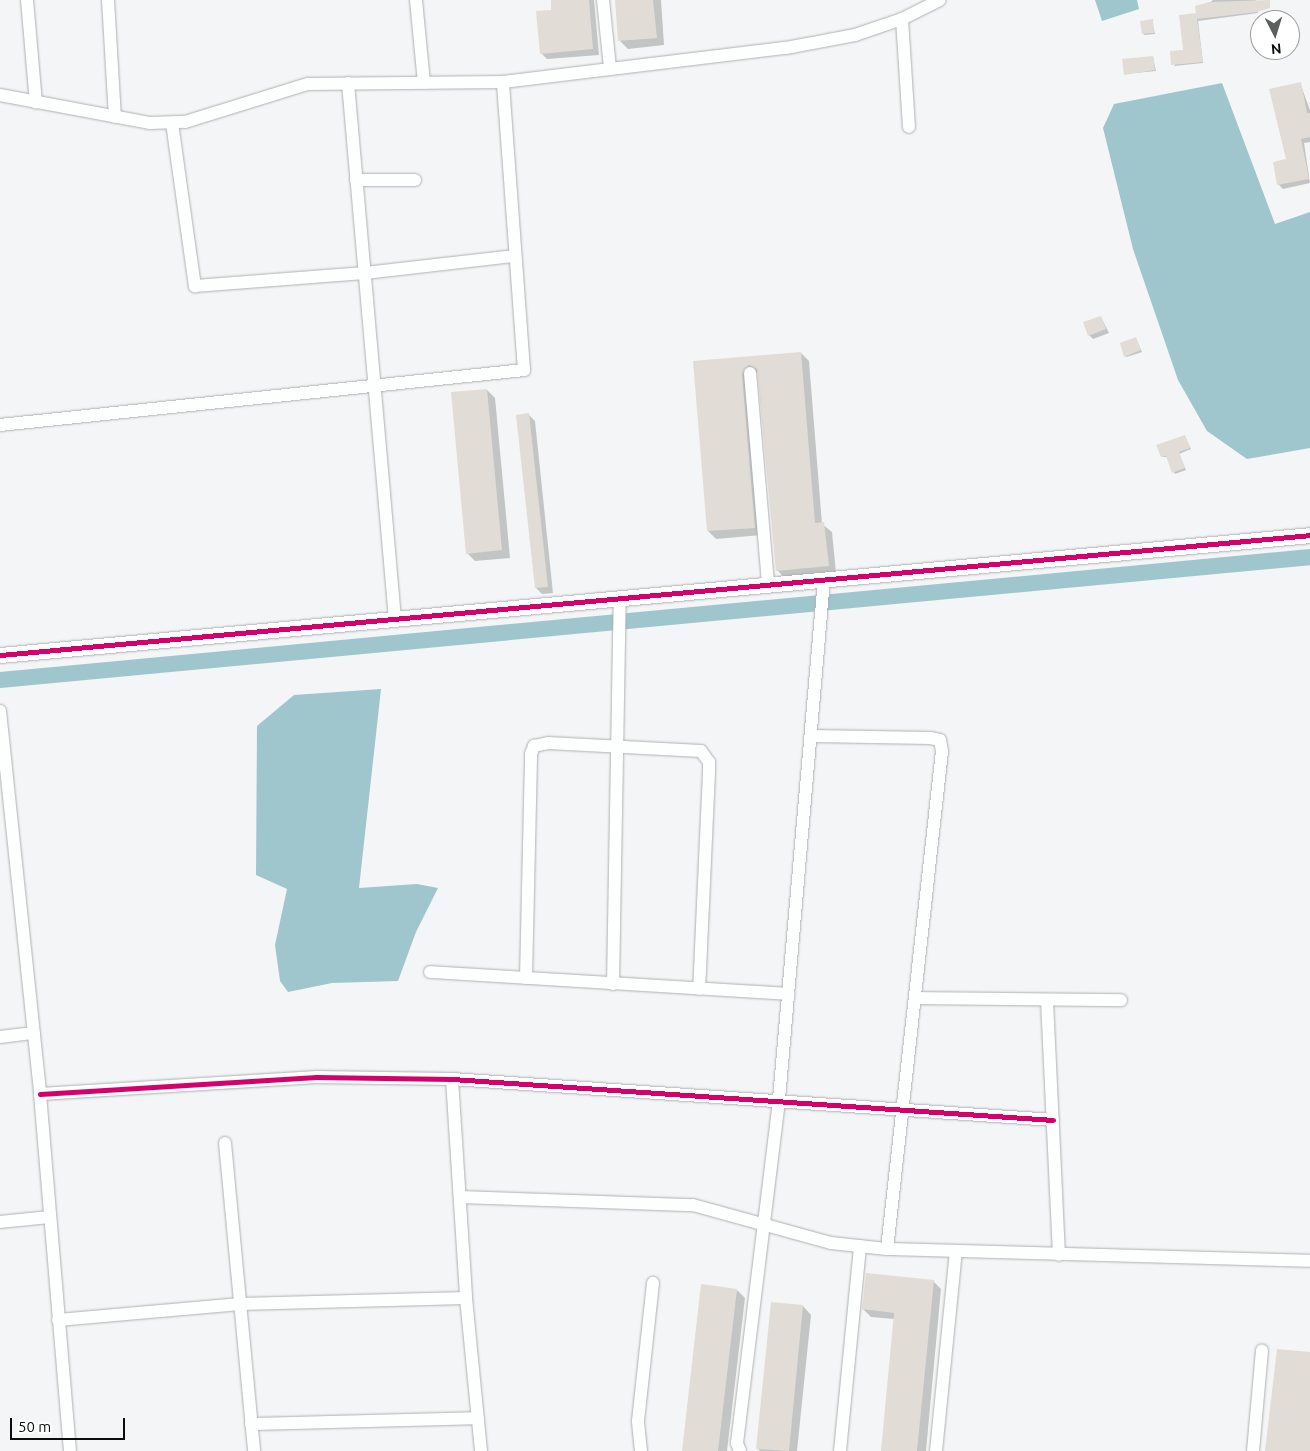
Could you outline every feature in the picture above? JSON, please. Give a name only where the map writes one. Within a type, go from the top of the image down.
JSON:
[{"type":"street","points":[[27,0],[36,103]]},
{"type":"street","points":[[108,0],[115,117]]},
{"type":"street","points":[[416,0],[424,84]]},
{"type":"street","points":[[604,0],[610,68]]},
{"type":"street","points":[[0,96],[115,117],[172,123],[228,112],[308,84],[503,82],[786,48],[855,35],[902,18],[933,2]]},
{"type":"street","points":[[902,18],[909,127]]},
{"type":"street","points":[[0,425],[524,370],[503,82]]},
{"type":"street","points":[[348,83],[395,619]]},
{"type":"street","points":[[172,123],[196,286],[365,273],[516,256]]},
{"type":"street","points":[[356,180],[415,180]]},
{"type":"street","points":[[750,373],[768,585]]},
{"type":"street","points":[[0,655],[395,619],[620,603],[768,585],[824,587],[1310,535]]},
{"type":"street","points":[[740,1451],[737,1443],[779,1099],[824,587]]},
{"type":"street","points":[[613,984],[620,603]]},
{"type":"street","points":[[0,711],[40,1094],[70,1451]]},
{"type":"street","points":[[812,736],[940,740],[942,752],[887,1249]]},
{"type":"street","points":[[526,978],[531,754],[534,746],[548,743],[701,751],[709,762],[699,989]]},
{"type":"street","points":[[430,972],[788,994]]},
{"type":"street","points":[[916,998],[1047,1001],[1121,1000]]},
{"type":"street","points":[[1047,1001],[1059,1255]]},
{"type":"street","points":[[0,1037],[34,1033]]},
{"type":"street","points":[[40,1094],[316,1077],[452,1079],[904,1107],[1053,1120]]},
{"type":"street","points":[[452,1079],[466,1298],[481,1451]]},
{"type":"street","points":[[225,1144],[254,1451]]},
{"type":"street","points":[[460,1196],[692,1206],[831,1243],[887,1249],[1310,1261]]},
{"type":"street","points":[[0,1222],[49,1217]]},
{"type":"street","points":[[840,1451],[860,1246]]},
{"type":"street","points":[[936,1451],[956,1251]]},
{"type":"street","points":[[641,1451],[638,1421],[653,1283]]},
{"type":"street","points":[[58,1320],[240,1304],[466,1298]]},
{"type":"street","points":[[1253,1451],[1262,1350]]},
{"type":"street","points":[[251,1424],[478,1418]]},
{"type":"water","points":[[1095,0],[1137,0],[1139,9],[1102,21]]},
{"type":"water","points":[[1222,83],[1275,224],[1310,212],[1310,448],[1247,459],[1207,431],[1178,380],[1133,249],[1103,128],[1114,104]]},
{"type":"water","points":[[381,689],[359,888],[417,884],[438,888],[416,932],[398,981],[332,983],[288,992],[280,981],[275,945],[287,889],[256,875],[257,726],[294,695]]},
{"type":"building","points":[[551,0],[589,0],[593,49],[540,54],[536,11],[551,10]]},
{"type":"building","points":[[615,0],[653,0],[657,38],[618,41]]},
{"type":"building","points":[[1270,0],[1270,8],[1250,10],[1250,13],[1197,19],[1203,62],[1171,65],[1170,51],[1183,50],[1179,15],[1196,13],[1195,6],[1209,2]]},
{"type":"building","points":[[1153,19],[1154,33],[1142,34],[1140,21]]},
{"type":"building","points":[[1153,56],[1155,70],[1124,75],[1122,59]]},
{"type":"building","points":[[1301,82],[1307,113],[1310,113],[1310,137],[1301,139],[1309,179],[1277,185],[1273,162],[1286,159],[1269,89]]},
{"type":"building","points":[[1101,316],[1106,329],[1088,336],[1083,322]]},
{"type":"building","points":[[1136,337],[1141,350],[1124,357],[1120,343]]},
{"type":"building","points":[[801,352],[815,523],[824,522],[829,566],[776,571],[757,369],[749,365],[742,374],[755,528],[707,531],[693,361]]},
{"type":"building","points":[[487,389],[502,550],[466,554],[451,392]]},
{"type":"building","points":[[529,413],[548,587],[535,588],[516,415]]},
{"type":"building","points":[[1185,435],[1190,448],[1179,452],[1185,468],[1172,473],[1166,456],[1161,457],[1156,445]]},
{"type":"building","points":[[866,1273],[934,1280],[917,1451],[881,1451],[894,1313],[862,1309]]},
{"type":"building","points":[[701,1284],[737,1289],[718,1451],[682,1451]]},
{"type":"building","points":[[771,1302],[803,1305],[789,1451],[756,1449]]},
{"type":"building","points":[[1277,1349],[1310,1352],[1310,1451],[1265,1451]]},
{"type":"waterway","points":[[0,680],[1310,557]]},
{"type":"cycle path","points":[[0,655],[1310,535]]},
{"type":"cycle path","points":[[40,1094],[316,1077],[452,1079],[1053,1120]]}]
